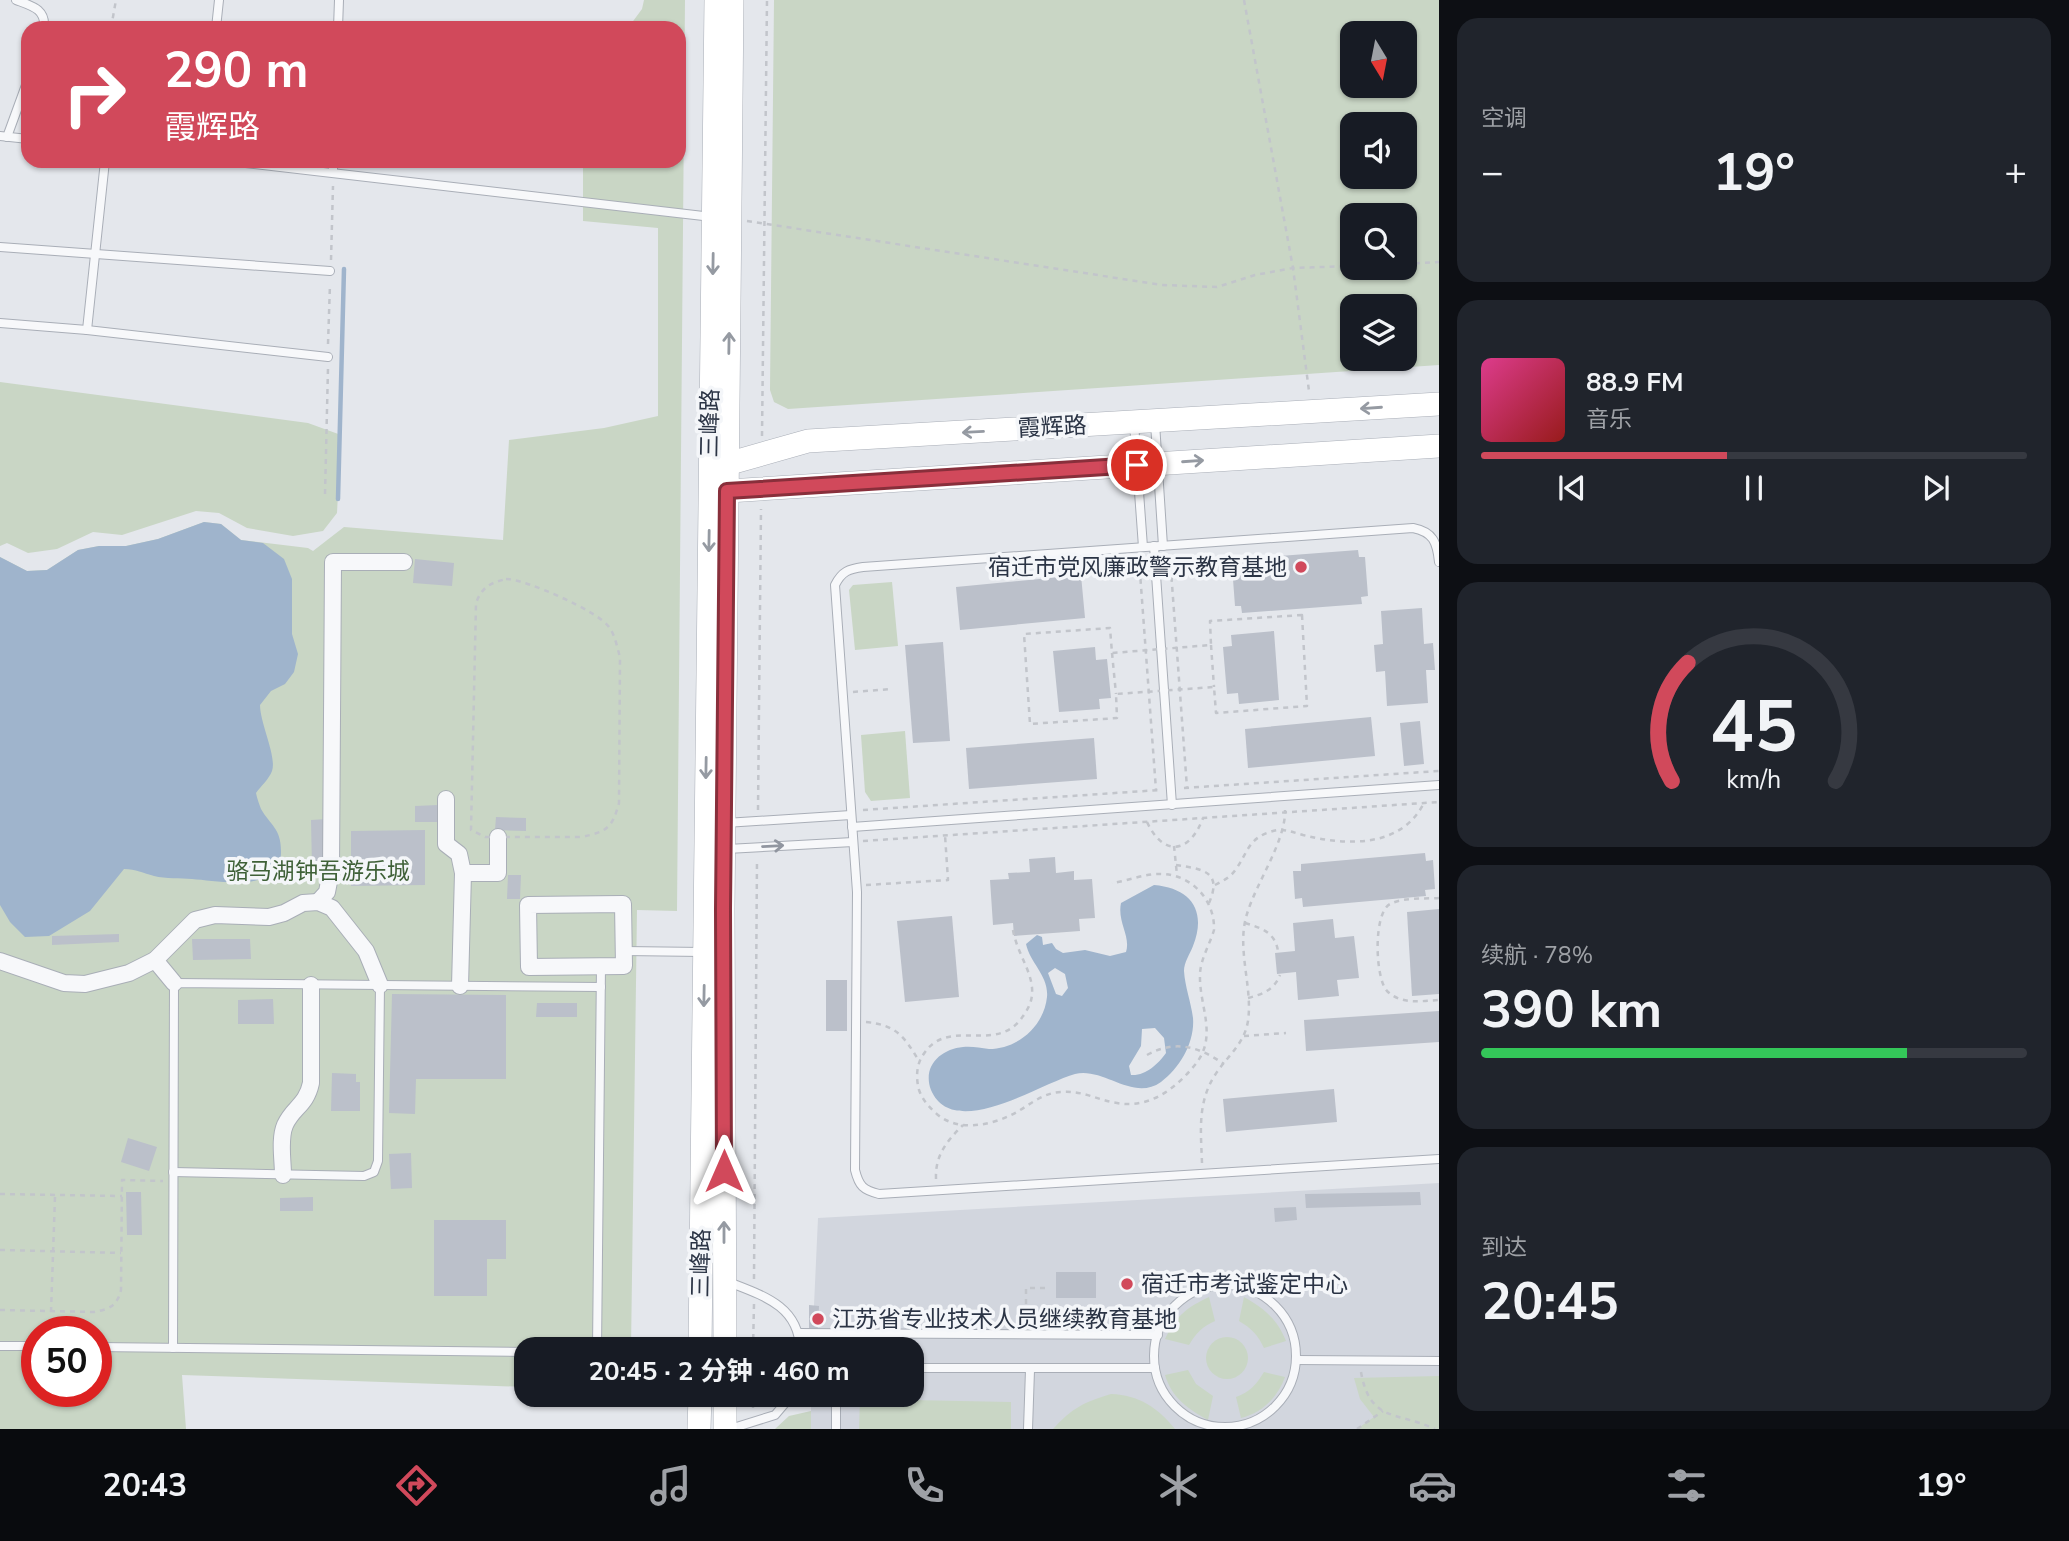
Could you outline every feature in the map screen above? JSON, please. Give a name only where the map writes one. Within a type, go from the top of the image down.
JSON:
[{"type":"main road","name":"三峰路","points":[[716,0],[722,218]]},
{"type":"main road","name":"三峰路","points":[[724,1337],[714,850],[722,218],[732,0]]},
{"type":"main road","name":"霞辉路","points":[[718,465],[807,441],[1439,404]]},
{"type":"main road","name":"霞辉路","points":[[718,491],[1439,446]]},
{"type":"main road","name":"三峰路","points":[[700,1337],[714,952]]},
{"type":"main road","points":[[699,1429],[700,1407]]},
{"type":"main road","points":[[726,1407],[727,1429]]},
{"type":"street","points":[[318,902],[327,892],[331,870],[333,562],[404,562]]},
{"type":"street","points":[[446,799],[446,844],[459,854],[463,873],[460,986]]},
{"type":"street","points":[[463,873],[498,873],[498,837]]},
{"type":"street","points":[[0,961],[64,982],[85,984],[129,973],[155,960],[195,919],[215,915],[269,917],[303,903],[318,902],[332,908],[352,931],[366,951],[380,985]]},
{"type":"street","points":[[623,904],[624,966],[601,966],[529,967],[528,905],[623,904]]},
{"type":"street","points":[[155,960],[174,984]]},
{"type":"street","points":[[283,1175],[282,1135],[285,1125],[308,1096],[311,1083],[311,985]]},
{"type":"lane","points":[[16,0],[39,10],[44,21]]},
{"type":"lane","points":[[217,21],[219,0]]},
{"type":"lane","points":[[338,21],[339,0]]},
{"type":"lane","points":[[4,137],[21,97]]},
{"type":"lane","points":[[87,330],[104,168]]},
{"type":"lane","points":[[295,168],[722,218]]},
{"type":"lane","points":[[0,247],[330,271]]},
{"type":"lane","points":[[0,323],[328,357]]},
{"type":"lane","points":[[1140,547],[1147,464],[1145,422]]},
{"type":"lane","points":[[1145,422],[1147,464],[1162,546],[1172,805]]},
{"type":"lane","points":[[1439,562],[1437,544],[1432,535],[1413,528],[848,569],[840,575],[835,584],[856,886],[855,1170],[858,1182],[865,1191],[879,1194],[1439,1159]]},
{"type":"lane","points":[[852,827],[1439,785]]},
{"type":"lane","points":[[715,824],[851,813]]},
{"type":"lane","points":[[714,850],[853,842]]},
{"type":"lane","points":[[624,951],[714,952]]},
{"type":"lane","points":[[597,1337],[601,966]]},
{"type":"lane","points":[[173,1348],[174,984],[601,987]]},
{"type":"lane","points":[[173,1177],[364,1176],[374,1172],[379,1161],[380,985]]},
{"type":"lane","points":[[724,1280],[769,1299],[792,1318],[798,1337]]},
{"type":"lane","points":[[1214,1285],[1238,1286],[1260,1293],[1279,1308],[1291,1328],[1297,1351],[1295,1374],[1285,1396],[1268,1413],[1247,1424],[1224,1428],[1201,1423],[1180,1411],[1165,1394],[1155,1368],[1154,1349],[1158,1335],[1160,1326],[1173,1307],[1192,1293],[1214,1285]]},
{"type":"lane","points":[[798,1333],[1158,1335]]},
{"type":"lane","points":[[0,1346],[21,1346]]},
{"type":"lane","points":[[112,1347],[514,1352]]},
{"type":"lane","points":[[1296,1360],[1439,1361]]},
{"type":"lane","points":[[924,1368],[1155,1368]]},
{"type":"lane","points":[[1028,1429],[1030,1370]]},
{"type":"lane","points":[[727,1429],[775,1415],[782,1407]]},
{"type":"lane","points":[[836,1407],[836,1429]]},
{"type":"path","points":[[112,21],[116,0]]},
{"type":"path","points":[[762,454],[767,0]]},
{"type":"path","points":[[1244,0],[1293,268],[1312,412]]},
{"type":"path","points":[[325,494],[333,172]]},
{"type":"path","points":[[722,218],[1162,285],[1217,287],[1255,275],[1293,268],[1340,266]]},
{"type":"path","points":[[1417,263],[1439,262]]},
{"type":"path","points":[[758,821],[761,488]]},
{"type":"path","points":[[1162,546],[1189,819]]},
{"type":"path","points":[[1140,547],[1158,821]]},
{"type":"path","points":[[519,579],[600,618],[609,627],[620,657],[619,803],[615,818],[607,830],[595,834],[581,837],[498,837],[485,836],[471,830],[476,603],[481,590],[492,582],[519,579]]},
{"type":"path","points":[[1211,645],[1214,687]]},
{"type":"path","points":[[1112,653],[1116,694]]},
{"type":"path","points":[[842,694],[892,689]]},
{"type":"path","points":[[851,813],[1439,771]]},
{"type":"path","points":[[1202,1173],[1202,1105],[1215,1075],[1241,1044],[1248,1023],[1245,923],[1259,880],[1284,828],[1284,797]]},
{"type":"path","points":[[853,842],[1439,802]]},
{"type":"path","points":[[1209,903],[1215,885],[1229,877],[1236,869],[1248,845],[1256,838],[1284,828],[1303,835],[1349,841],[1390,836],[1407,827],[1424,803]]},
{"type":"path","points":[[1147,822],[1158,840],[1164,845],[1174,846],[1187,844],[1203,818]]},
{"type":"path","points":[[856,886],[948,880],[944,821]]},
{"type":"path","points":[[1174,846],[1177,876]]},
{"type":"path","points":[[753,1337],[758,847]]},
{"type":"path","points":[[1176,864],[1206,872],[1215,885]]},
{"type":"path","points":[[1013,930],[1016,946],[1032,986],[1032,997],[1024,1016],[1011,1030],[1000,1035],[955,1035],[933,1042],[919,1060],[917,1075],[919,1090],[926,1103],[944,1120],[963,1125],[988,1123],[1009,1116],[1038,1097],[1062,1091],[1078,1091],[1117,1103],[1152,1100],[1167,1093],[1196,1065],[1204,1051],[1207,1019],[1199,973],[1214,930],[1209,903],[1189,881],[1177,876],[1161,874],[1112,883]]},
{"type":"path","points":[[1439,898],[1391,903],[1383,909],[1378,926],[1381,979],[1388,992],[1399,999],[1412,1002],[1439,1000]]},
{"type":"path","points":[[1245,923],[1271,934],[1276,940],[1278,951]]},
{"type":"path","points":[[1248,998],[1270,990],[1277,984],[1280,975]]},
{"type":"path","points":[[857,1021],[879,1024],[894,1030],[905,1038],[919,1060]]},
{"type":"path","points":[[1244,1036],[1286,1033]]},
{"type":"path","points":[[1147,1055],[1162,1049],[1191,1047],[1204,1051],[1224,1064]]},
{"type":"path","points":[[936,1189],[936,1161],[963,1125]]},
{"type":"path","points":[[0,1310],[94,1312],[109,1309],[118,1302],[121,1290],[122,1181],[173,1177]]},
{"type":"path","points":[[0,1194],[122,1196]]},
{"type":"path","points":[[51,1312],[55,1195]]},
{"type":"path","points":[[0,1250],[121,1253]]},
{"type":"path","points":[[1026,1334],[1026,1288],[1048,1288]]},
{"type":"path","points":[[1359,1362],[1363,1387],[1370,1401],[1382,1411],[1435,1429]]},
{"type":"path","points":[[1357,1429],[1382,1411]]},
{"type":"shaded area","name":"宿迁市考试鉴定中心","points":[[1439,1183],[1439,1429],[811,1429],[811,1407],[924,1407],[924,1337],[813,1337],[818,1218]]},
{"type":"green space","name":"骆马湖钟吾游乐城","points":[[644,0],[685,0],[685,21],[633,21],[642,9]]},
{"type":"green space","points":[[774,0],[1439,0],[1439,365],[1417,366],[1417,294],[1340,294],[1340,371],[1350,371],[788,409],[774,402],[770,390]]},
{"type":"green space","name":"骆马湖钟吾游乐城","points":[[583,168],[684,168],[677,911],[637,910],[631,1337],[514,1337],[514,1387],[182,1375],[186,1429],[0,1429],[0,557],[27,571],[47,570],[78,550],[99,546],[126,546],[158,539],[204,522],[221,524],[241,540],[308,548],[313,551],[344,527],[503,540],[509,440],[604,428],[658,416],[658,228],[583,221]]},
{"type":"green space","points":[[0,382],[308,423],[341,435],[337,513],[323,531],[293,536],[247,528],[219,513],[196,511],[122,535],[93,532],[57,549],[28,553],[7,543],[0,546]]},
{"type":"green space","points":[[892,582],[898,646],[855,650],[849,590],[853,585]]},
{"type":"green space","points":[[905,731],[910,798],[871,801],[865,792],[861,735]]},
{"type":"green space","points":[[1209,1297],[1215,1321],[1200,1331],[1189,1345],[1165,1339],[1183,1313]]},
{"type":"green space","points":[[1244,1297],[1270,1315],[1286,1341],[1264,1348],[1254,1332],[1239,1321]]},
{"type":"green space","points":[[1227,1337],[1242,1343],[1248,1358],[1242,1373],[1227,1379],[1212,1373],[1206,1358],[1212,1343]]},
{"type":"green space","points":[[1188,1370],[1196,1384],[1213,1396],[1208,1420],[1182,1402],[1165,1375]]},
{"type":"green space","points":[[1264,1372],[1285,1377],[1268,1403],[1249,1416],[1241,1418],[1236,1397],[1252,1388]]},
{"type":"green space","points":[[1439,1376],[1439,1429],[1357,1429],[1374,1417],[1360,1399],[1354,1378]]},
{"type":"green space","points":[[1111,1394],[1130,1397],[1147,1404],[1175,1429],[1053,1429],[1079,1407]]},
{"type":"green space","points":[[924,1400],[1011,1402],[1011,1429],[859,1429],[860,1407],[924,1407]]},
{"type":"green space","points":[[811,1411],[811,1429],[775,1429],[789,1416]]},
{"type":"water","points":[[204,522],[221,524],[241,540],[263,543],[284,559],[292,579],[292,634],[298,654],[294,672],[285,684],[271,691],[260,705],[273,765],[269,777],[256,793],[261,809],[281,843],[279,865],[271,874],[247,882],[163,878],[124,869],[90,911],[49,936],[25,937],[10,922],[0,905],[0,557],[27,571],[47,570],[78,550],[99,546],[126,546],[158,539]]},
{"type":"water","points":[[1154,885],[1167,887],[1186,896],[1197,912],[1197,933],[1184,971],[1193,1018],[1192,1036],[1185,1054],[1168,1076],[1150,1087],[1140,1088],[1097,1075],[1075,1074],[999,1105],[958,1111],[942,1105],[931,1090],[929,1081],[931,1066],[935,1060],[955,1048],[989,1049],[1010,1045],[1028,1034],[1041,1017],[1047,989],[1026,944],[1037,935],[1042,937],[1043,945],[1052,943],[1063,953],[1085,950],[1110,956],[1126,952],[1127,940],[1120,910],[1121,903]],"holes":[[[1055,968],[1065,974],[1068,988],[1062,996],[1056,994],[1048,973]],[[1155,1028],[1164,1038],[1166,1053],[1147,1071],[1131,1075],[1129,1066],[1141,1046],[1142,1029]]]},
{"type":"building","points":[[1358,550],[1359,557],[1365,557],[1368,596],[1361,597],[1362,604],[1242,613],[1241,606],[1235,606],[1232,566],[1240,565],[1240,559]]},
{"type":"building","points":[[415,559],[454,563],[452,586],[413,583]]},
{"type":"building","points":[[1081,575],[1085,618],[960,630],[956,587]]},
{"type":"building","points":[[1422,608],[1424,644],[1433,643],[1435,670],[1426,670],[1428,703],[1387,706],[1385,671],[1376,672],[1374,645],[1383,644],[1381,611]]},
{"type":"building","points":[[1274,631],[1279,700],[1239,704],[1238,693],[1227,694],[1223,647],[1232,646],[1231,635]]},
{"type":"building","points":[[943,642],[950,741],[913,743],[905,645]]},
{"type":"building","points":[[1095,647],[1096,660],[1107,659],[1111,698],[1099,699],[1100,709],[1059,712],[1053,651]]},
{"type":"building","points":[[1371,717],[1375,756],[1248,768],[1245,729]]},
{"type":"building","points":[[1420,721],[1424,764],[1404,766],[1400,723]]},
{"type":"building","points":[[1094,738],[1097,779],[969,789],[966,748]]},
{"type":"building","points":[[438,805],[438,822],[415,822],[415,806]]},
{"type":"building","points":[[496,817],[526,818],[526,831],[495,830]]},
{"type":"building","points":[[326,819],[327,867],[312,867],[311,820]]},
{"type":"building","points":[[425,830],[425,885],[351,886],[351,831]]},
{"type":"building","points":[[1425,853],[1426,861],[1433,860],[1435,889],[1425,890],[1426,896],[1303,907],[1302,898],[1295,899],[1293,871],[1301,871],[1301,864]]},
{"type":"building","points":[[1055,857],[1056,873],[1074,871],[1074,880],[1092,879],[1095,918],[1079,919],[1080,931],[1014,936],[1013,923],[993,925],[990,880],[1009,879],[1008,873],[1030,872],[1029,859]]},
{"type":"building","points":[[508,875],[521,875],[520,899],[507,899]]},
{"type":"building","points":[[1439,909],[1439,994],[1412,996],[1407,912]]},
{"type":"building","points":[[952,916],[959,997],[905,1002],[897,921]]},
{"type":"building","points":[[1333,919],[1335,938],[1354,936],[1359,978],[1337,980],[1339,996],[1298,1000],[1296,972],[1277,974],[1275,953],[1295,951],[1293,923]]},
{"type":"building","points":[[119,934],[119,942],[52,945],[52,936]]},
{"type":"building","points":[[192,939],[250,939],[251,959],[193,960]]},
{"type":"building","points":[[826,980],[847,980],[847,1031],[826,1031]]},
{"type":"building","points":[[392,994],[506,995],[506,1079],[416,1079],[415,1114],[389,1113]]},
{"type":"building","points":[[273,999],[274,1024],[238,1024],[238,1000]]},
{"type":"building","points":[[537,1003],[577,1003],[577,1017],[536,1017]]},
{"type":"building","points":[[1439,1011],[1439,1042],[1306,1051],[1304,1020]]},
{"type":"building","points":[[332,1073],[356,1074],[356,1082],[360,1082],[360,1111],[331,1111]]},
{"type":"building","points":[[1334,1089],[1337,1122],[1226,1132],[1223,1099]]},
{"type":"building","points":[[128,1138],[157,1147],[149,1171],[121,1162]]},
{"type":"building","points":[[411,1153],[412,1188],[391,1189],[389,1154]]},
{"type":"building","points":[[126,1192],[141,1192],[142,1235],[127,1235]]},
{"type":"building","points":[[1420,1192],[1421,1205],[1306,1208],[1305,1194]]},
{"type":"building","points":[[313,1197],[313,1211],[280,1211],[280,1198]]},
{"type":"building","points":[[1296,1207],[1297,1220],[1275,1222],[1274,1208]]},
{"type":"building","points":[[434,1220],[506,1220],[506,1259],[487,1259],[487,1296],[434,1296]]},
{"type":"building","points":[[1056,1272],[1096,1272],[1096,1298],[1056,1298]]},
{"type":"building","points":[[809,1305],[819,1306],[818,1329],[809,1328]]},
{"type":"waterway","points":[[338,499],[344,269]]},
{"type":"place","name":"宿迁市党风廉政警示教育基地","points":[[1301,567]]},
{"type":"place","name":"宿迁市考试鉴定中心","points":[[1127,1284]]},
{"type":"place","name":"江苏省专业技术人员继续教育基地","points":[[818,1319]]},
{"type":"route","points":[[724,1171],[723,909],[727,491],[1137,465]]}]
